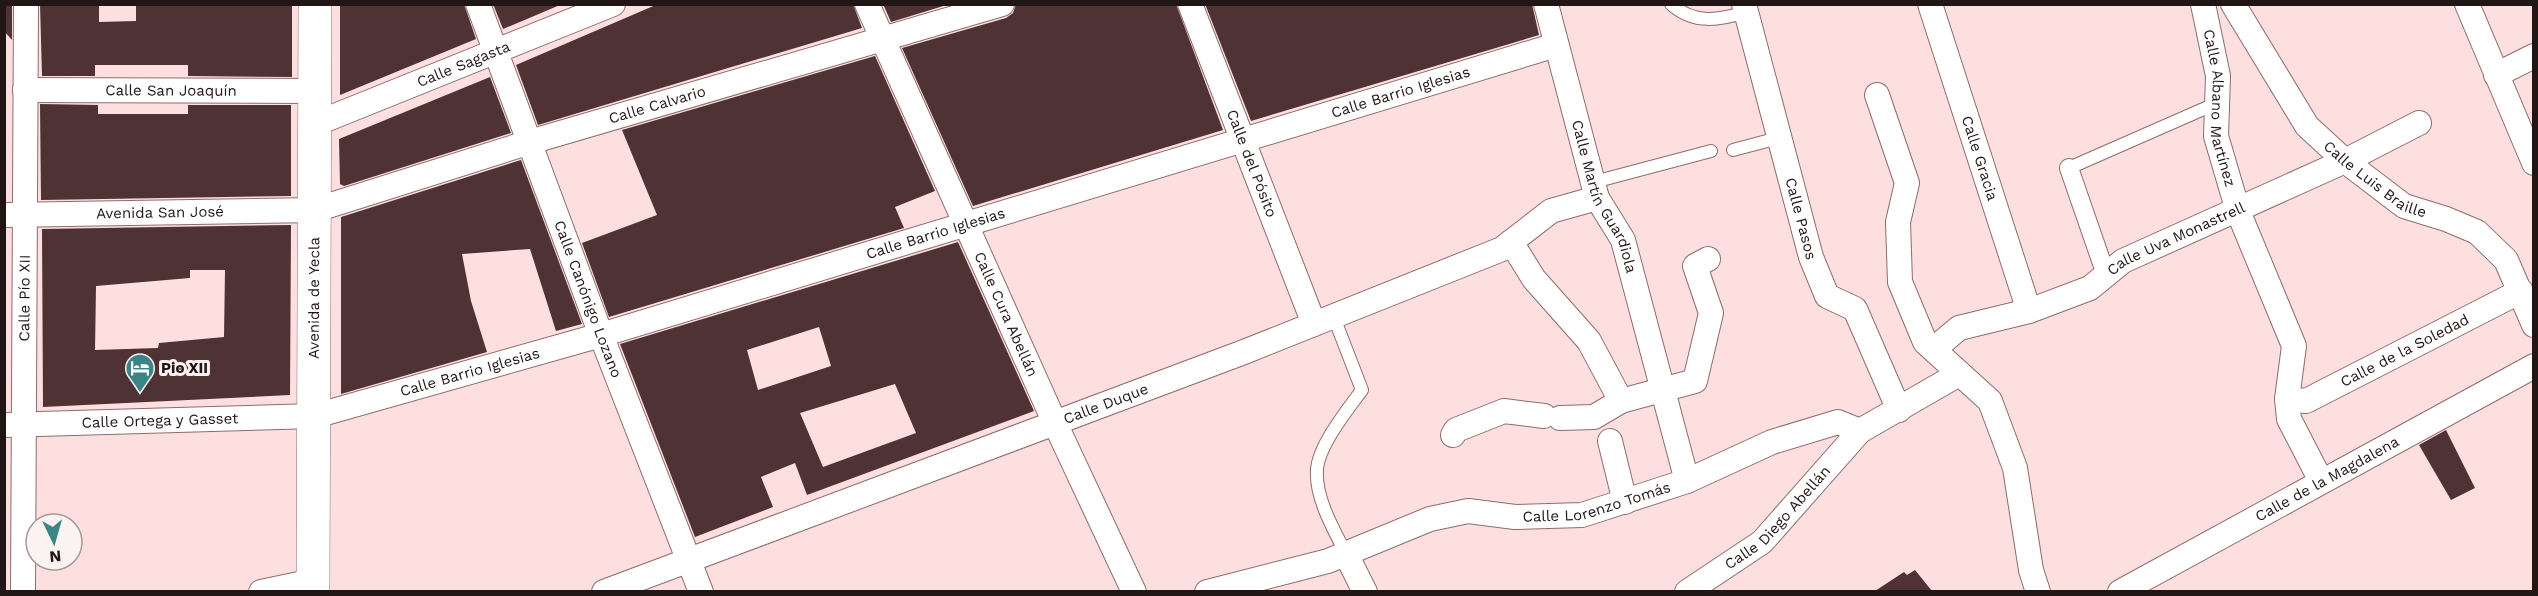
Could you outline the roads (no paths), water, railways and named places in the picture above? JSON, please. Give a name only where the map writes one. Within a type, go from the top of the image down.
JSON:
[{"type":"main road","name":"Avenida de Yecla","points":[[313,586],[315,4]]},
{"type":"street","name":"Calle Pío XII","points":[[24,591],[14,424],[14,215],[25,90],[26,4]]},
{"type":"street","name":"Calle Canónigo Lozano","points":[[478,4],[601,335],[701,591]]},
{"type":"street","name":"Calle Sagasta","points":[[315,124],[613,4]]},
{"type":"street","name":"Calle Cura Abellán","points":[[867,4],[1054,421],[1134,591]]},
{"type":"street","name":"Calle Calvario","points":[[315,210],[530,142],[1002,4]]},
{"type":"street","name":"Calle del Pósito","points":[[1190,4],[1242,139],[1323,319]]},
{"type":"street","name":"Calle Martín Guardiola","points":[[1546,4],[1595,190],[1623,240],[1687,481]]},
{"type":"street","name":"Calle Gracia","points":[[1930,4],[2029,311]]},
{"type":"street","name":"Calle Albano Martínez","points":[[2203,4],[2218,76],[2215,104],[2216,136],[2238,211],[2294,346],[2287,399],[2289,419],[2321,481]]},
{"type":"street","name":"Calle Luis Braille","points":[[2234,4],[2307,126],[2345,161],[2404,206],[2446,219],[2477,232],[2506,260],[2528,304]]},
{"type":"street","points":[[2467,4],[2534,163]]},
{"type":"street","name":"Calle Pasos","points":[[1745,8],[1782,137],[1811,257],[1827,297],[1855,309],[1899,410]]},
{"type":"street","name":"Calle Barrio Iglesias","points":[[315,416],[601,335],[1556,45]]},
{"type":"street","points":[[2496,75],[2534,56]]},
{"type":"street","name":"Calle San Joaquín","points":[[25,90],[315,91]]},
{"type":"street","points":[[1877,95],[1907,183],[1898,222],[1900,282],[1925,342],[1990,401],[2011,457],[2031,570],[2038,591]]},
{"type":"street","name":"Calle Uva Monastrell","points":[[1934,349],[1959,328],[2029,311],[2090,288],[2123,261],[2238,211],[2345,161],[2419,123]]},
{"type":"street","points":[[2069,168],[2106,275]]},
{"type":"street","name":"Calle Duque","points":[[604,591],[1054,421],[1244,352],[1502,249],[1551,211],[1595,190]]},
{"type":"street","name":"Avenida San José","points":[[14,215],[315,210]]},
{"type":"street","points":[[1511,242],[1534,279],[1589,341],[1610,420],[1625,502]]},
{"type":"street","points":[[1453,435],[1456,430],[1504,411],[1552,417],[1594,417],[1610,420],[1662,388],[1695,381],[1711,313],[1695,266],[1708,259]]},
{"type":"street","name":"Calle de la Soledad","points":[[2287,399],[2306,401],[2528,304]]},
{"type":"street","name":"Calle de la Magdalena","points":[[2120,591],[2534,366]]},
{"type":"street","points":[[1860,431],[1959,374]]},
{"type":"street","name":"Calle Ortega y Gasset","points":[[14,424],[315,416]]},
{"type":"street","name":"Calle Lorenzo Tomás","points":[[1207,591],[1337,558],[1430,519],[1468,512],[1515,517],[1582,515],[1687,481],[1772,442],[1838,422],[1860,431]]},
{"type":"street","name":"Calle Diego Abellán","points":[[1687,591],[1762,542],[1860,431]]},
{"type":"street","points":[[1337,558],[1365,591]]},
{"type":"street","points":[[261,591],[313,586]]},
{"type":"lane","points":[[1671,4],[1689,16],[1710,20],[1745,8]]},
{"type":"lane","points":[[2069,168],[2215,104]]},
{"type":"lane","points":[[1733,150],[1782,137]]},
{"type":"lane","points":[[1595,190],[1711,151]]},
{"type":"lane","points":[[1323,319],[1362,390],[1330,436],[1317,470],[1321,495],[1333,529],[1337,558]]},
{"type":"place","name":"Pio XII","points":[[140,394]]}]
